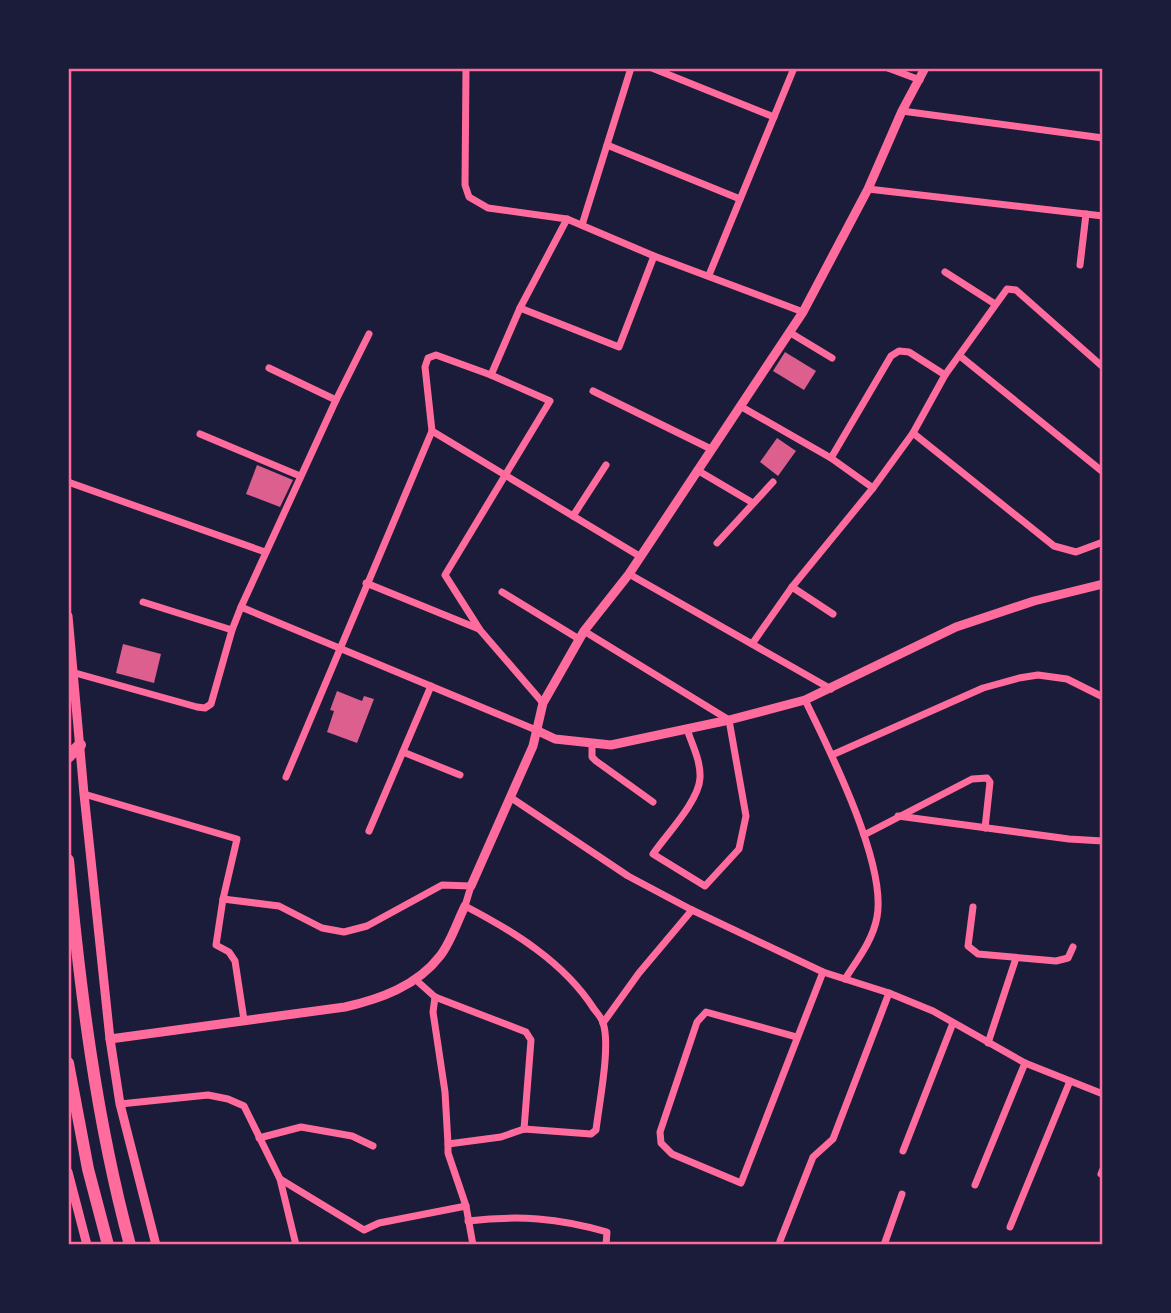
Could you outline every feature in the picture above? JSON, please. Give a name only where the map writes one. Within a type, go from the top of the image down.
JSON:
[{"type":"highway","points":[[68,757],[80,745]]},
{"type":"highway","points":[[68,860],[93,1074],[107,1152],[131,1245]]},
{"type":"highway","points":[[68,1063],[88,1169],[107,1245]]},
{"type":"street","points":[[466,68],[465,184],[469,197],[488,208],[567,219],[654,256],[803,312]]},
{"type":"street","points":[[582,225],[631,68]]},
{"type":"street","points":[[652,68],[774,117]]},
{"type":"street","points":[[709,275],[794,68]]},
{"type":"street","points":[[888,68],[920,80]]},
{"type":"street","points":[[110,1039],[345,1007],[376,1000],[416,980],[441,955],[465,906],[471,886],[533,746],[544,703],[582,635],[629,574],[803,312],[868,189],[902,111],[925,68]]},
{"type":"street","points":[[902,111],[1103,138]]},
{"type":"street","points":[[607,145],[740,199]]},
{"type":"street","points":[[868,189],[1103,216]]},
{"type":"street","points":[[1080,265],[1086,214]]},
{"type":"street","points":[[491,374],[520,308],[567,219]]},
{"type":"street","points":[[520,308],[619,347],[654,256]]},
{"type":"street","points":[[945,272],[995,304]]},
{"type":"street","points":[[752,644],[792,587],[914,433],[945,374],[1007,289],[1016,289],[1103,367]]},
{"type":"street","points":[[789,332],[832,358]]},
{"type":"street","points":[[71,671],[205,708],[211,704],[241,607],[300,476],[369,334]]},
{"type":"street","points":[[831,458],[891,356],[899,351],[909,352],[945,374]]},
{"type":"street","points":[[286,777],[432,431],[425,367],[428,358],[436,355],[491,374],[550,401],[445,575],[480,629],[544,703]]},
{"type":"street","points":[[960,356],[1103,472]]},
{"type":"street","points":[[269,368],[336,400]]},
{"type":"street","points":[[593,391],[711,449]]},
{"type":"street","points":[[740,406],[831,458],[873,488]]},
{"type":"street","points":[[432,431],[640,557]]},
{"type":"street","points":[[914,433],[1054,546],[1076,552],[1103,542]]},
{"type":"street","points":[[200,434],[300,476]]},
{"type":"street","points":[[573,516],[606,465]]},
{"type":"street","points":[[697,470],[753,503]]},
{"type":"street","points":[[68,482],[265,552]]},
{"type":"street","points":[[717,543],[773,482]]},
{"type":"street","points":[[629,574],[831,688]]},
{"type":"street","points":[[366,583],[480,629]]},
{"type":"street","points":[[241,607],[555,738],[611,745],[729,720],[805,700],[956,627],[1034,601],[1103,584]]},
{"type":"street","points":[[792,587],[834,614]]},
{"type":"street","points":[[502,592],[729,720],[746,816],[739,849],[705,886],[653,854],[693,798],[700,780],[698,760],[687,729]]},
{"type":"street","points":[[144,602],[232,629]]},
{"type":"street","points":[[68,616],[71,671],[110,1039],[121,1104],[156,1245]]},
{"type":"street","points":[[832,755],[983,688],[1018,678],[1038,675],[1066,679],[1103,697]]},
{"type":"street","points":[[369,831],[431,685]]},
{"type":"street","points":[[805,700],[832,755],[864,835],[879,893],[877,918],[870,939],[845,979]]},
{"type":"street","points":[[592,743],[592,757],[653,802]]},
{"type":"street","points":[[402,752],[460,775]]},
{"type":"street","points":[[864,835],[972,779],[981,777],[990,782],[985,828]]},
{"type":"street","points":[[84,794],[237,839],[216,945],[229,952],[235,961],[244,1020]]},
{"type":"street","points":[[510,797],[628,876],[692,910],[823,972],[889,993],[953,1023],[1025,1063],[1103,1094]]},
{"type":"street","points":[[898,816],[1069,839],[1103,841]]},
{"type":"street","points":[[223,899],[279,906],[323,928],[344,932],[367,926],[442,885],[471,886]]},
{"type":"street","points":[[448,1144],[488,1139],[524,1129],[593,1133],[605,1049],[603,1023],[584,993],[536,949],[496,922],[465,906]]},
{"type":"street","points":[[973,907],[968,946],[978,954],[1056,961],[1068,958],[1073,947]]},
{"type":"street","points":[[603,1023],[639,973],[692,910]]},
{"type":"street","points":[[988,1043],[1016,958]]},
{"type":"street","points":[[797,1037],[706,1012],[697,1023],[660,1132],[661,1143],[672,1154],[741,1183],[823,972]]},
{"type":"street","points":[[416,980],[435,997],[526,1032],[531,1040],[524,1129]]},
{"type":"street","points":[[780,1241],[813,1157],[833,1139],[889,993]]},
{"type":"street","points":[[435,997],[433,1012],[445,1092],[447,1153],[466,1206],[473,1245]]},
{"type":"street","points":[[902,1152],[953,1023]]},
{"type":"street","points":[[975,1185],[1025,1063]]},
{"type":"street","points":[[1010,1227],[1070,1081]]},
{"type":"street","points":[[121,1104],[208,1095],[228,1098],[244,1106],[280,1179],[296,1245]]},
{"type":"street","points":[[259,1138],[301,1127],[352,1136],[373,1146]]},
{"type":"street","points":[[68,1172],[87,1245]]},
{"type":"street","points":[[280,1179],[364,1230],[379,1223],[466,1206]]},
{"type":"street","points":[[884,1245],[902,1194]]},
{"type":"street","points":[[468,1221],[525,1217],[553,1219],[607,1233],[606,1245]]},
{"type":"building","points":[[785,352],[816,371],[804,390],[773,371]]},
{"type":"building","points":[[777,438],[796,451],[778,476],[760,462]]},
{"type":"building","points":[[257,465],[293,480],[280,507],[246,494]]},
{"type":"building","points":[[123,644],[161,654],[154,683],[116,673]]},
{"type":"building","points":[[337,691],[362,701],[364,696],[374,699],[357,743],[327,732],[334,711],[330,710]]}]
